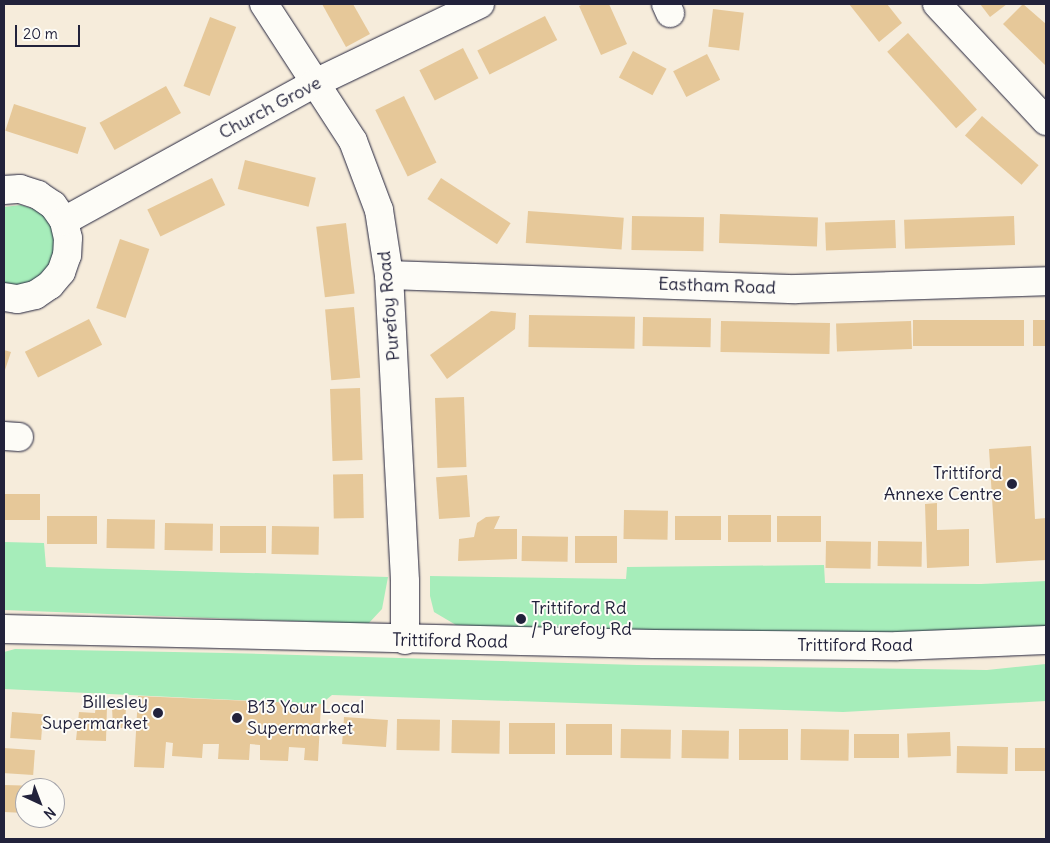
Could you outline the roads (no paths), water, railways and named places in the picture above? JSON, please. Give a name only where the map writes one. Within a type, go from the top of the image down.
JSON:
[{"type":"street","name":"Purefoy Road","points":[[264,4],[353,140],[379,210],[389,275],[405,582],[405,640]]},
{"type":"street","name":"Church Grove","points":[[64,220],[315,83],[480,4]]},
{"type":"street","points":[[937,4],[1046,122]]},
{"type":"street","points":[[4,190],[20,189],[38,195],[53,206],[64,220],[68,238],[67,255],[61,272],[50,285],[35,295],[17,299],[4,297]]},
{"type":"street","name":"Eastham Road","points":[[389,275],[796,289],[1046,281]]},
{"type":"street","name":"Trittiford Road","points":[[4,629],[405,640],[898,646],[1046,640]]},
{"type":"place","name":"Trittiford Annexe Centre","points":[[1012,484]]},
{"type":"place","name":"Trittiford Rd / Purefoy Rd","points":[[521,619]]},
{"type":"place","name":"Billesley Supermarket","points":[[158,713]]},
{"type":"place","name":"B13 Your Local Supermarket","points":[[237,718]]}]
